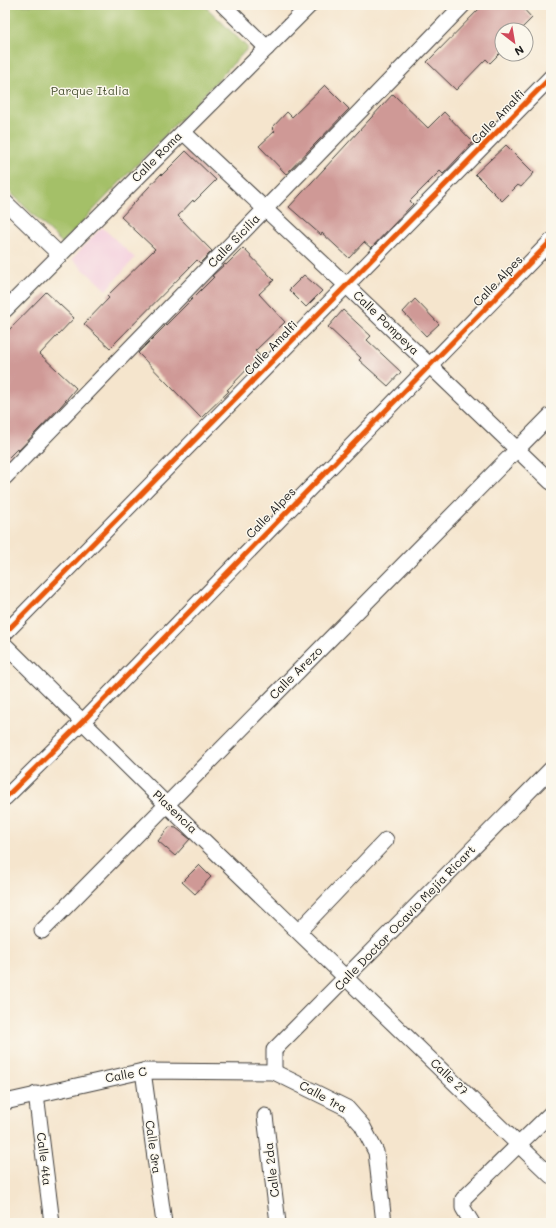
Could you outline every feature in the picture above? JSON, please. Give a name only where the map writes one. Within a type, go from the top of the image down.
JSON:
[{"type":"street","points":[[223,5],[267,48]]},
{"type":"street","name":"Calle Roma","points":[[5,310],[59,254],[310,5]]},
{"type":"street","name":"Calle Sicilia","points":[[5,477],[462,5]]},
{"type":"street","name":"Calle Amalfi","points":[[5,633],[551,77]]},
{"type":"street","name":"Calle Pompeya","points":[[183,132],[266,208],[551,482]]},
{"type":"street","points":[[5,202],[59,254]]},
{"type":"street","name":"Calle Alpes","points":[[5,798],[551,241]]},
{"type":"street","name":"Calle Arezo","points":[[42,931],[551,415]]},
{"type":"street","name":"Plasencia","points":[[5,645],[167,805],[348,977]]},
{"type":"street","name":"Calle Doctor Ocavio Mejía Ricart","points":[[274,1072],[274,1050],[348,977],[551,769]]},
{"type":"street","points":[[299,931],[386,840]]},
{"type":"street","name":"Calle 27","points":[[348,977],[551,1176]]},
{"type":"street","name":"Calle C","points":[[5,1102],[143,1071],[274,1072]]},
{"type":"street","name":"Calle 3ra","points":[[143,1071],[164,1223]]},
{"type":"street","name":"Calle 1ra","points":[[274,1072],[347,1108],[362,1125],[376,1152],[384,1223]]},
{"type":"street","name":"Calle 4ta","points":[[36,1094],[52,1223]]},
{"type":"street","points":[[472,1223],[463,1208],[463,1199],[551,1113]]},
{"type":"street","name":"Calle 2da","points":[[265,1116],[278,1223]]},
{"type":"shaded area","points":[[102,227],[135,258],[106,290],[72,259]]},
{"type":"green space","name":"Parque Italia","points":[[5,5],[204,5],[248,48],[62,243],[5,187]]},
{"type":"building","points":[[483,5],[520,5],[532,18],[528,22],[494,22],[494,59],[490,63],[486,59],[456,90],[427,62]]},
{"type":"building","points":[[325,85],[349,109],[286,174],[259,146],[275,131],[272,128],[287,112],[292,117]]},
{"type":"building","points":[[393,94],[428,128],[444,112],[473,142],[443,174],[440,171],[410,201],[413,204],[371,248],[364,242],[349,258],[322,233],[321,235],[289,207]]},
{"type":"building","points":[[506,145],[534,173],[521,187],[518,185],[502,201],[475,174]]},
{"type":"building","points":[[186,151],[216,180],[194,202],[193,200],[178,216],[212,251],[200,263],[197,260],[110,348],[84,324],[109,298],[107,296],[155,249],[121,217],[161,174],[162,175]]},
{"type":"building","points":[[243,248],[274,280],[259,294],[285,322],[255,351],[260,356],[227,390],[229,391],[201,418],[138,353],[214,277],[212,276],[225,264],[226,265]]},
{"type":"building","points":[[304,275],[322,291],[306,307],[289,290]]},
{"type":"building","points":[[46,292],[74,318],[40,354],[76,388],[18,451],[17,449],[5,461],[5,334]]},
{"type":"building","points":[[415,299],[439,324],[426,336],[403,312]]},
{"type":"building","points":[[343,310],[371,336],[367,340],[401,372],[388,386],[359,360],[361,358],[328,327]]},
{"type":"building","points":[[169,827],[176,828],[190,839],[175,856],[158,841]]},
{"type":"building","points":[[199,865],[211,877],[195,894],[182,882]]},
{"type":"cycle path","points":[[5,633],[551,77]]},
{"type":"cycle path","points":[[5,798],[83,721],[551,241]]}]
